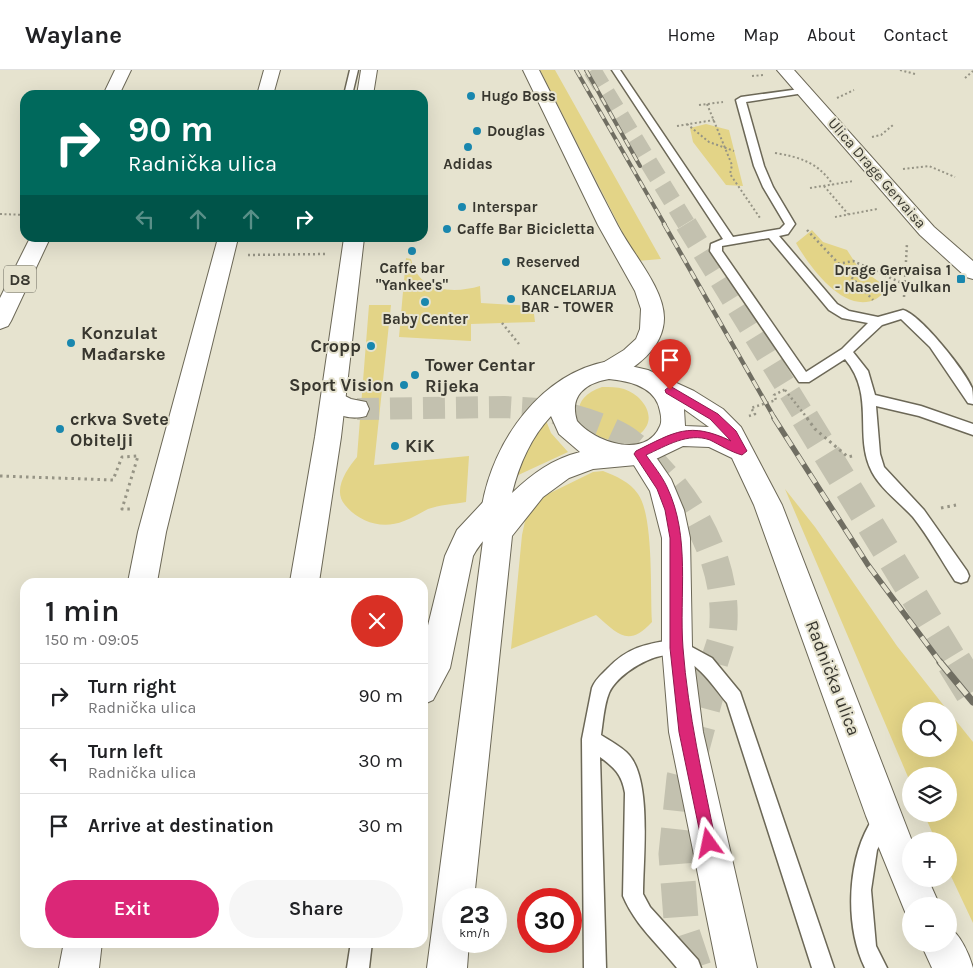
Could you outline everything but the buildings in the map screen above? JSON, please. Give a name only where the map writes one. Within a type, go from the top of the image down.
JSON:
[{"type":"main road","points":[[113,90],[123,70]]},
{"type":"main road","points":[[267,90],[272,70]]},
{"type":"main road","points":[[366,90],[369,70]]},
{"type":"main road","points":[[531,70],[620,248],[647,292],[653,317],[650,336],[639,351],[608,370]]},
{"type":"main road","name":"Ulica Drage Gervaisa","points":[[785,70],[927,231],[973,272]]},
{"type":"main road","name":"D8","points":[[0,321],[7,292],[38,242]]},
{"type":"main road","points":[[143,578],[152,532],[227,242]]},
{"type":"main road","points":[[305,578],[333,399],[353,242]]},
{"type":"main road","name":"Radnička ulica","points":[[456,888],[496,520],[504,473],[531,421],[546,405],[567,390],[578,379],[592,373],[608,370],[640,375],[685,397],[714,416],[732,434],[768,505],[884,816],[918,897]]},
{"type":"main road","name":"Radnička ulica","points":[[640,451],[671,432],[674,419],[672,406],[665,394],[654,383]]},
{"type":"main road","points":[[567,390],[562,403],[563,417],[570,431],[582,443],[600,451],[640,451],[662,487],[670,510],[676,538],[677,648],[686,732],[737,968]]},
{"type":"main road","points":[[333,399],[345,407],[357,409]]},
{"type":"main road","name":"Radnička ulica","points":[[496,520],[553,474],[575,463],[594,457],[640,451],[678,436],[693,434],[709,435],[742,451]]},
{"type":"main road","points":[[428,679],[434,668],[459,556],[468,539],[496,520]]},
{"type":"main road","points":[[79,968],[82,948]]},
{"type":"main road","points":[[945,952],[954,968]]},
{"type":"main road","points":[[446,968],[448,953]]},
{"type":"lane","points":[[349,90],[354,70]]},
{"type":"lane","points":[[616,70],[730,241]]},
{"type":"lane","points":[[804,90],[741,100],[754,153],[769,188],[785,210],[790,224],[784,232],[719,243],[715,246],[716,251],[804,379],[846,352],[882,318]]},
{"type":"lane","points":[[772,235],[833,308],[846,315],[882,318],[903,314],[916,323],[944,354],[955,377],[973,400]]},
{"type":"lane","points":[[846,352],[862,371],[869,399],[873,454],[878,470],[919,514],[961,576]]},
{"type":"lane","points":[[869,399],[921,411],[973,430]]},
{"type":"lane","points":[[595,968],[592,739],[601,688],[625,662],[644,652],[677,648],[706,664],[734,698],[823,968]]},
{"type":"lane","points":[[592,739],[622,761],[630,775],[634,793],[633,896],[642,914],[672,945],[690,968]]},
{"type":"lane","points":[[876,968],[866,948],[861,890],[867,848],[884,816]]},
{"type":"lane","points":[[358,968],[361,948]]},
{"type":"path","points":[[900,70],[915,74]]},
{"type":"path","points":[[965,78],[973,71]]},
{"type":"path","points":[[752,76],[760,75]]},
{"type":"path","points":[[832,99],[854,90]]},
{"type":"path","points":[[699,105],[726,101]]},
{"type":"path","points":[[706,104],[732,164],[730,174],[772,235]]},
{"type":"path","points":[[714,120],[687,124],[707,142],[727,150]]},
{"type":"path","points":[[867,138],[881,135],[893,125]]},
{"type":"path","points":[[754,153],[795,156],[826,171],[832,184]]},
{"type":"path","points":[[929,166],[932,162]]},
{"type":"path","points":[[896,170],[929,166],[955,177]]},
{"type":"path","points":[[810,188],[850,182]]},
{"type":"path","points":[[824,186],[849,214]]},
{"type":"path","points":[[835,217],[872,210]]},
{"type":"path","points":[[0,214],[20,215]]},
{"type":"path","points":[[807,230],[838,264],[882,318]]},
{"type":"path","points":[[903,314],[907,244]]},
{"type":"path","points":[[248,255],[324,254]]},
{"type":"path","points":[[838,264],[853,261],[904,284]]},
{"type":"path","points":[[502,323],[519,344]]},
{"type":"path","points":[[744,417],[755,414],[751,408],[776,400],[774,395],[784,390],[815,428],[840,450]]},
{"type":"path","points":[[0,476],[113,480],[122,457],[138,456],[122,509],[135,509]]},
{"type":"shaded area","points":[[540,70],[555,70],[661,259],[637,261]]},
{"type":"shaded area","points":[[706,124],[729,130],[743,186],[726,185],[693,142],[690,128]]},
{"type":"shaded area","points":[[812,230],[823,242],[847,250],[858,267],[888,288],[876,299],[864,302],[852,300],[829,286],[809,264],[796,243]]},
{"type":"shaded area","points":[[406,258],[411,259],[415,270],[421,278],[438,288],[459,290],[480,286],[481,303],[533,306],[535,322],[471,324],[471,341],[399,337]]},
{"type":"shaded area","points":[[369,305],[391,305],[374,465],[469,456],[466,502],[428,509],[404,521],[387,525],[372,523],[357,516],[345,505],[340,493],[342,480],[357,457]]},
{"type":"shaded area","points":[[602,387],[624,389],[642,401],[646,407],[648,420],[646,427],[641,433],[628,440],[613,440],[599,436],[588,428],[581,418],[579,407],[586,396]]},
{"type":"shaded area","points":[[545,418],[551,433],[568,452],[514,477],[522,453]]},
{"type":"shaded area","points":[[603,471],[618,477],[631,486],[638,494],[643,505],[649,537],[652,622],[644,630],[630,636],[617,632],[596,615],[511,649],[522,535],[527,512],[542,497],[593,472]]},
{"type":"shaded area","points":[[785,489],[815,527],[897,646],[941,702],[902,702],[902,757],[957,757],[957,722],[973,742],[973,923],[956,887],[957,832],[932,832],[928,822],[957,822],[957,767],[904,767]]},
{"type":"tunnel","points":[[592,70],[687,225]]},
{"type":"tunnel","points":[[686,224],[806,419]]},
{"type":"tunnel","points":[[357,409],[504,407],[538,409],[577,419]]},
{"type":"tunnel","points":[[572,418],[609,431],[629,442],[668,479],[685,501],[699,525],[711,550],[719,576],[723,603],[723,630],[714,663]]},
{"type":"tunnel","points":[[805,418],[955,663]]},
{"type":"tunnel","points":[[694,968],[682,932],[676,854],[684,778],[715,662]]},
{"type":"tunnel","points":[[954,662],[973,693]]},
{"type":"railway","points":[[576,70],[665,225]]},
{"type":"railway","points":[[586,70],[640,166]]},
{"type":"railway","points":[[664,224],[775,419]]},
{"type":"railway","points":[[774,418],[868,565],[941,663]]},
{"type":"railway","points":[[940,662],[973,702]]},
{"type":"place","name":"Hugo Boss","points":[[471,96]]},
{"type":"place","name":"Douglas","points":[[477,131]]},
{"type":"place","name":"Adidas","points":[[468,147]]},
{"type":"place","name":"Interspar","points":[[462,207]]},
{"type":"place","name":"Caffe Bar Bicicletta","points":[[447,229]]},
{"type":"place","name":"Caffe bar \"Yankee's\"","points":[[412,251]]},
{"type":"place","name":"Reserved","points":[[506,262]]},
{"type":"place","name":"Drage Gervaisa 1 - Naselje Vulkan","points":[[961,279]]},
{"type":"place","name":"KANCELARIJA BAR - TOWER","points":[[511,299]]},
{"type":"place","name":"Baby Center","points":[[425,302]]},
{"type":"place","name":"Konzulat Mađarske","points":[[71,343]]},
{"type":"place","name":"Cropp","points":[[371,346]]},
{"type":"place","name":"Tower Centar Rijeka","points":[[415,375]]},
{"type":"place","name":"Sport Vision","points":[[404,385]]},
{"type":"place","name":"crkva Svete Obitelji","points":[[60,429]]},
{"type":"place","name":"KiK","points":[[395,446]]},
{"type":"route","points":[[670,390],[685,397],[714,416],[732,434],[742,451],[709,435],[693,434],[678,436],[640,454],[662,487],[670,510],[676,538],[677,648],[686,732],[709,843]]}]
